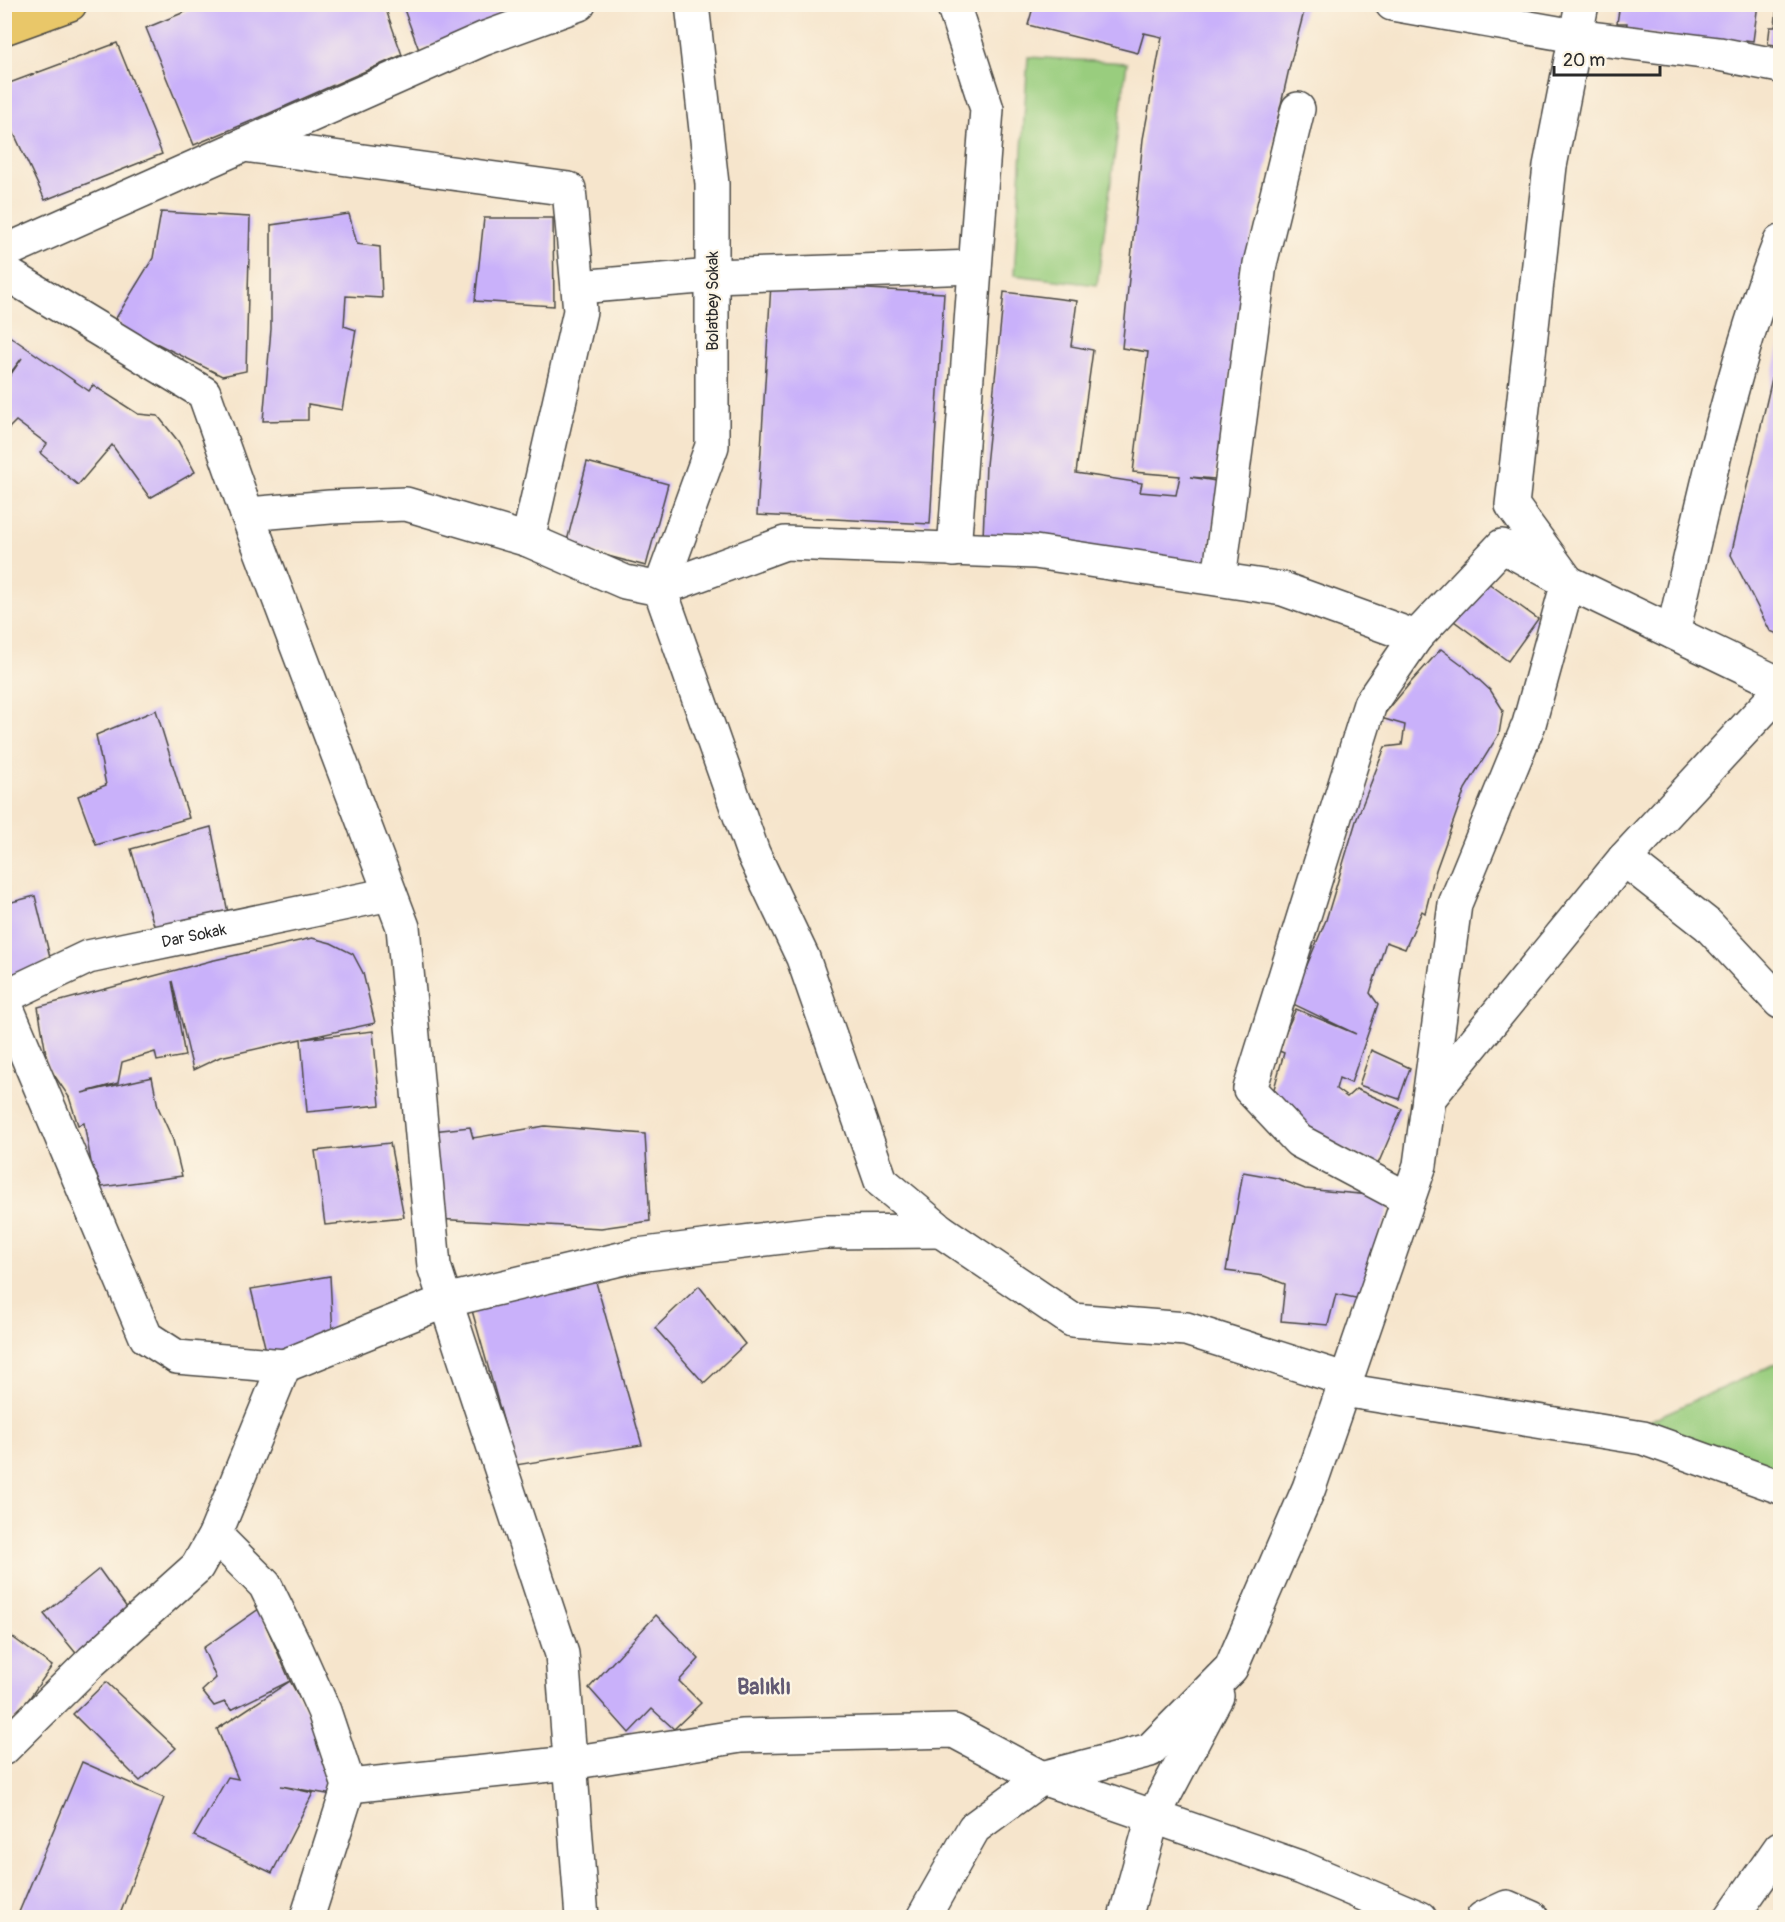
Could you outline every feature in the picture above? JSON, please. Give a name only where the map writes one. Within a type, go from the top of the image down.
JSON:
[{"type":"main road","points":[[4,28],[70,4]]},
{"type":"street","points":[[4,252],[483,39],[579,4]]},
{"type":"street","name":"Bolatbey Sokak","points":[[660,589],[712,446],[712,184],[692,4]]},
{"type":"street","points":[[953,4],[987,109],[954,550]]},
{"type":"street","points":[[1392,4],[1575,36],[1719,54],[1780,66]]},
{"type":"street","points":[[1568,582],[1512,505],[1550,166],[1582,4]]},
{"type":"street","points":[[1219,579],[1260,264],[1298,109]]},
{"type":"street","points":[[244,145],[569,189],[580,311],[528,540]]},
{"type":"street","points":[[1673,632],[1717,446],[1758,300],[1780,242]]},
{"type":"street","points":[[578,287],[712,276],[975,267]]},
{"type":"street","points":[[4,272],[204,393],[247,514],[403,927],[434,1266],[562,1654],[582,1917]]},
{"type":"street","points":[[247,514],[406,504],[528,540],[625,582],[660,589],[785,543],[1035,552],[1283,589],[1416,637]]},
{"type":"street","points":[[1408,1199],[1299,1141],[1251,1089],[1370,704],[1416,637],[1502,546],[1568,582],[1780,684]]},
{"type":"street","points":[[1125,1917],[1153,1817],[1231,1668],[1309,1488],[1420,1165],[1455,904],[1529,724],[1568,582]]},
{"type":"street","points":[[660,589],[753,853],[803,958],[881,1182],[940,1231],[1072,1320],[1186,1329],[1345,1385],[1644,1438],[1780,1487]]},
{"type":"street","points":[[1429,1098],[1624,859],[1780,691]]},
{"type":"street","points":[[1624,859],[1708,925],[1780,1002]]},
{"type":"street","name":"Dar Sokak","points":[[4,999],[88,957],[390,894]]},
{"type":"street","points":[[4,999],[146,1337],[177,1357],[284,1366],[446,1301],[637,1255],[824,1232],[940,1231]]},
{"type":"street","points":[[4,1748],[92,1661],[197,1567],[215,1535],[284,1366]]},
{"type":"street","points":[[215,1535],[265,1585],[324,1711],[349,1786],[307,1917]]},
{"type":"street","points":[[923,1917],[974,1828],[1042,1778],[1150,1749],[1231,1668]]},
{"type":"street","points":[[349,1786],[570,1763],[741,1736],[954,1731],[1042,1778],[1302,1868],[1420,1917]]},
{"type":"street","points":[[1731,1917],[1780,1848]]},
{"type":"street","points":[[1483,1917],[1507,1907],[1532,1917]]},
{"type":"green space","points":[[1028,57],[1127,63],[1097,285],[1014,275]]},
{"type":"green space","points":[[1780,1362],[1780,1483],[1642,1424]]},
{"type":"building","points":[[204,4],[384,4],[402,55],[194,145],[146,28]]},
{"type":"building","points":[[402,4],[538,4],[419,50]]},
{"type":"building","points":[[1034,4],[1306,4],[1251,237],[1215,479],[1190,477],[1222,482],[1207,562],[983,538],[986,465],[1004,292],[1077,301],[1071,346],[1093,350],[1076,473],[1142,483],[1140,492],[1176,495],[1180,476],[1133,472],[1148,352],[1122,348],[1143,139],[1162,37],[1144,33],[1138,53],[1028,25]]},
{"type":"building","points":[[1620,4],[1758,4],[1753,41],[1746,40],[1744,47],[1626,30],[1627,23],[1617,23]]},
{"type":"building","points":[[1777,5],[1780,5],[1780,53],[1774,52],[1775,45],[1768,44],[1770,27],[1775,27]]},
{"type":"building","points":[[117,43],[162,154],[45,200],[4,112],[4,85]]},
{"type":"building","points":[[161,212],[250,217],[246,371],[222,376],[158,344],[127,335],[116,318],[153,258]]},
{"type":"building","points":[[349,214],[357,244],[380,247],[382,298],[346,296],[344,326],[356,330],[342,410],[308,404],[308,420],[263,421],[271,329],[271,225]]},
{"type":"building","points":[[484,218],[553,218],[554,306],[475,301]]},
{"type":"building","points":[[771,284],[944,293],[930,524],[757,515]]},
{"type":"building","points":[[5,333],[89,391],[93,385],[138,414],[158,416],[178,441],[195,472],[150,498],[112,445],[78,485],[40,453],[47,444],[16,421],[4,433],[4,384],[22,358],[5,380]]},
{"type":"building","points":[[1780,344],[1780,635],[1770,631],[1731,555]]},
{"type":"building","points":[[587,462],[668,484],[646,566],[566,545]]},
{"type":"building","points":[[1484,580],[1538,619],[1508,661],[1454,621]]},
{"type":"building","points":[[1441,649],[1491,691],[1503,710],[1499,734],[1465,789],[1436,870],[1425,913],[1422,911],[1405,949],[1386,942],[1370,993],[1378,1004],[1351,1083],[1339,1078],[1336,1089],[1347,1097],[1356,1089],[1402,1109],[1378,1164],[1315,1138],[1270,1103],[1284,1053],[1277,1050],[1296,1009],[1356,1034],[1291,1003],[1326,920],[1356,821],[1385,747],[1402,745],[1405,725],[1381,718]]},
{"type":"building","points":[[156,710],[189,818],[96,845],[78,796],[106,785],[96,735]]},
{"type":"building","points":[[211,827],[229,918],[157,935],[131,849]]},
{"type":"building","points":[[35,896],[50,957],[37,971],[4,976],[4,904]]},
{"type":"building","points":[[312,938],[331,943],[353,954],[363,973],[375,1023],[303,1039],[373,1031],[380,1105],[307,1112],[301,1039],[220,1057],[193,1070],[172,981],[185,1056],[157,1061],[155,1052],[122,1062],[118,1083],[82,1093],[152,1077],[158,1107],[173,1140],[182,1176],[102,1187],[91,1162],[84,1123],[78,1125],[69,1097],[48,1066],[38,1007],[210,961]]},
{"type":"building","points":[[1371,1050],[1410,1068],[1399,1099],[1359,1085]]},
{"type":"building","points":[[545,1126],[645,1134],[650,1221],[601,1228],[435,1219],[432,1131],[470,1127],[473,1138]]},
{"type":"building","points":[[390,1143],[404,1217],[325,1225],[315,1151]]},
{"type":"building","points":[[1243,1172],[1277,1178],[1305,1189],[1392,1197],[1360,1299],[1336,1294],[1328,1325],[1281,1321],[1285,1284],[1264,1276],[1226,1271]]},
{"type":"building","points":[[594,1275],[642,1445],[516,1465],[471,1307]]},
{"type":"building","points":[[330,1276],[333,1337],[268,1359],[251,1289]]},
{"type":"building","points":[[699,1286],[745,1344],[704,1383],[655,1328]]},
{"type":"building","points":[[99,1569],[130,1612],[79,1657],[44,1614]]},
{"type":"building","points":[[259,1609],[290,1681],[231,1710],[225,1702],[214,1706],[202,1691],[216,1678],[203,1648]]},
{"type":"building","points":[[656,1615],[699,1659],[679,1681],[701,1703],[674,1729],[652,1709],[629,1733],[589,1688]]},
{"type":"building","points":[[4,1631],[52,1666],[14,1720],[4,1714]]},
{"type":"building","points":[[290,1681],[319,1734],[333,1795],[281,1786],[313,1793],[272,1873],[194,1836],[228,1777],[238,1779],[217,1729]]},
{"type":"building","points":[[106,1682],[176,1748],[140,1781],[73,1714]]},
{"type":"building","points":[[82,1762],[164,1798],[119,1917],[17,1917]]},
{"type":"district","name":"Balıklı","points":[[764,1686]]}]
